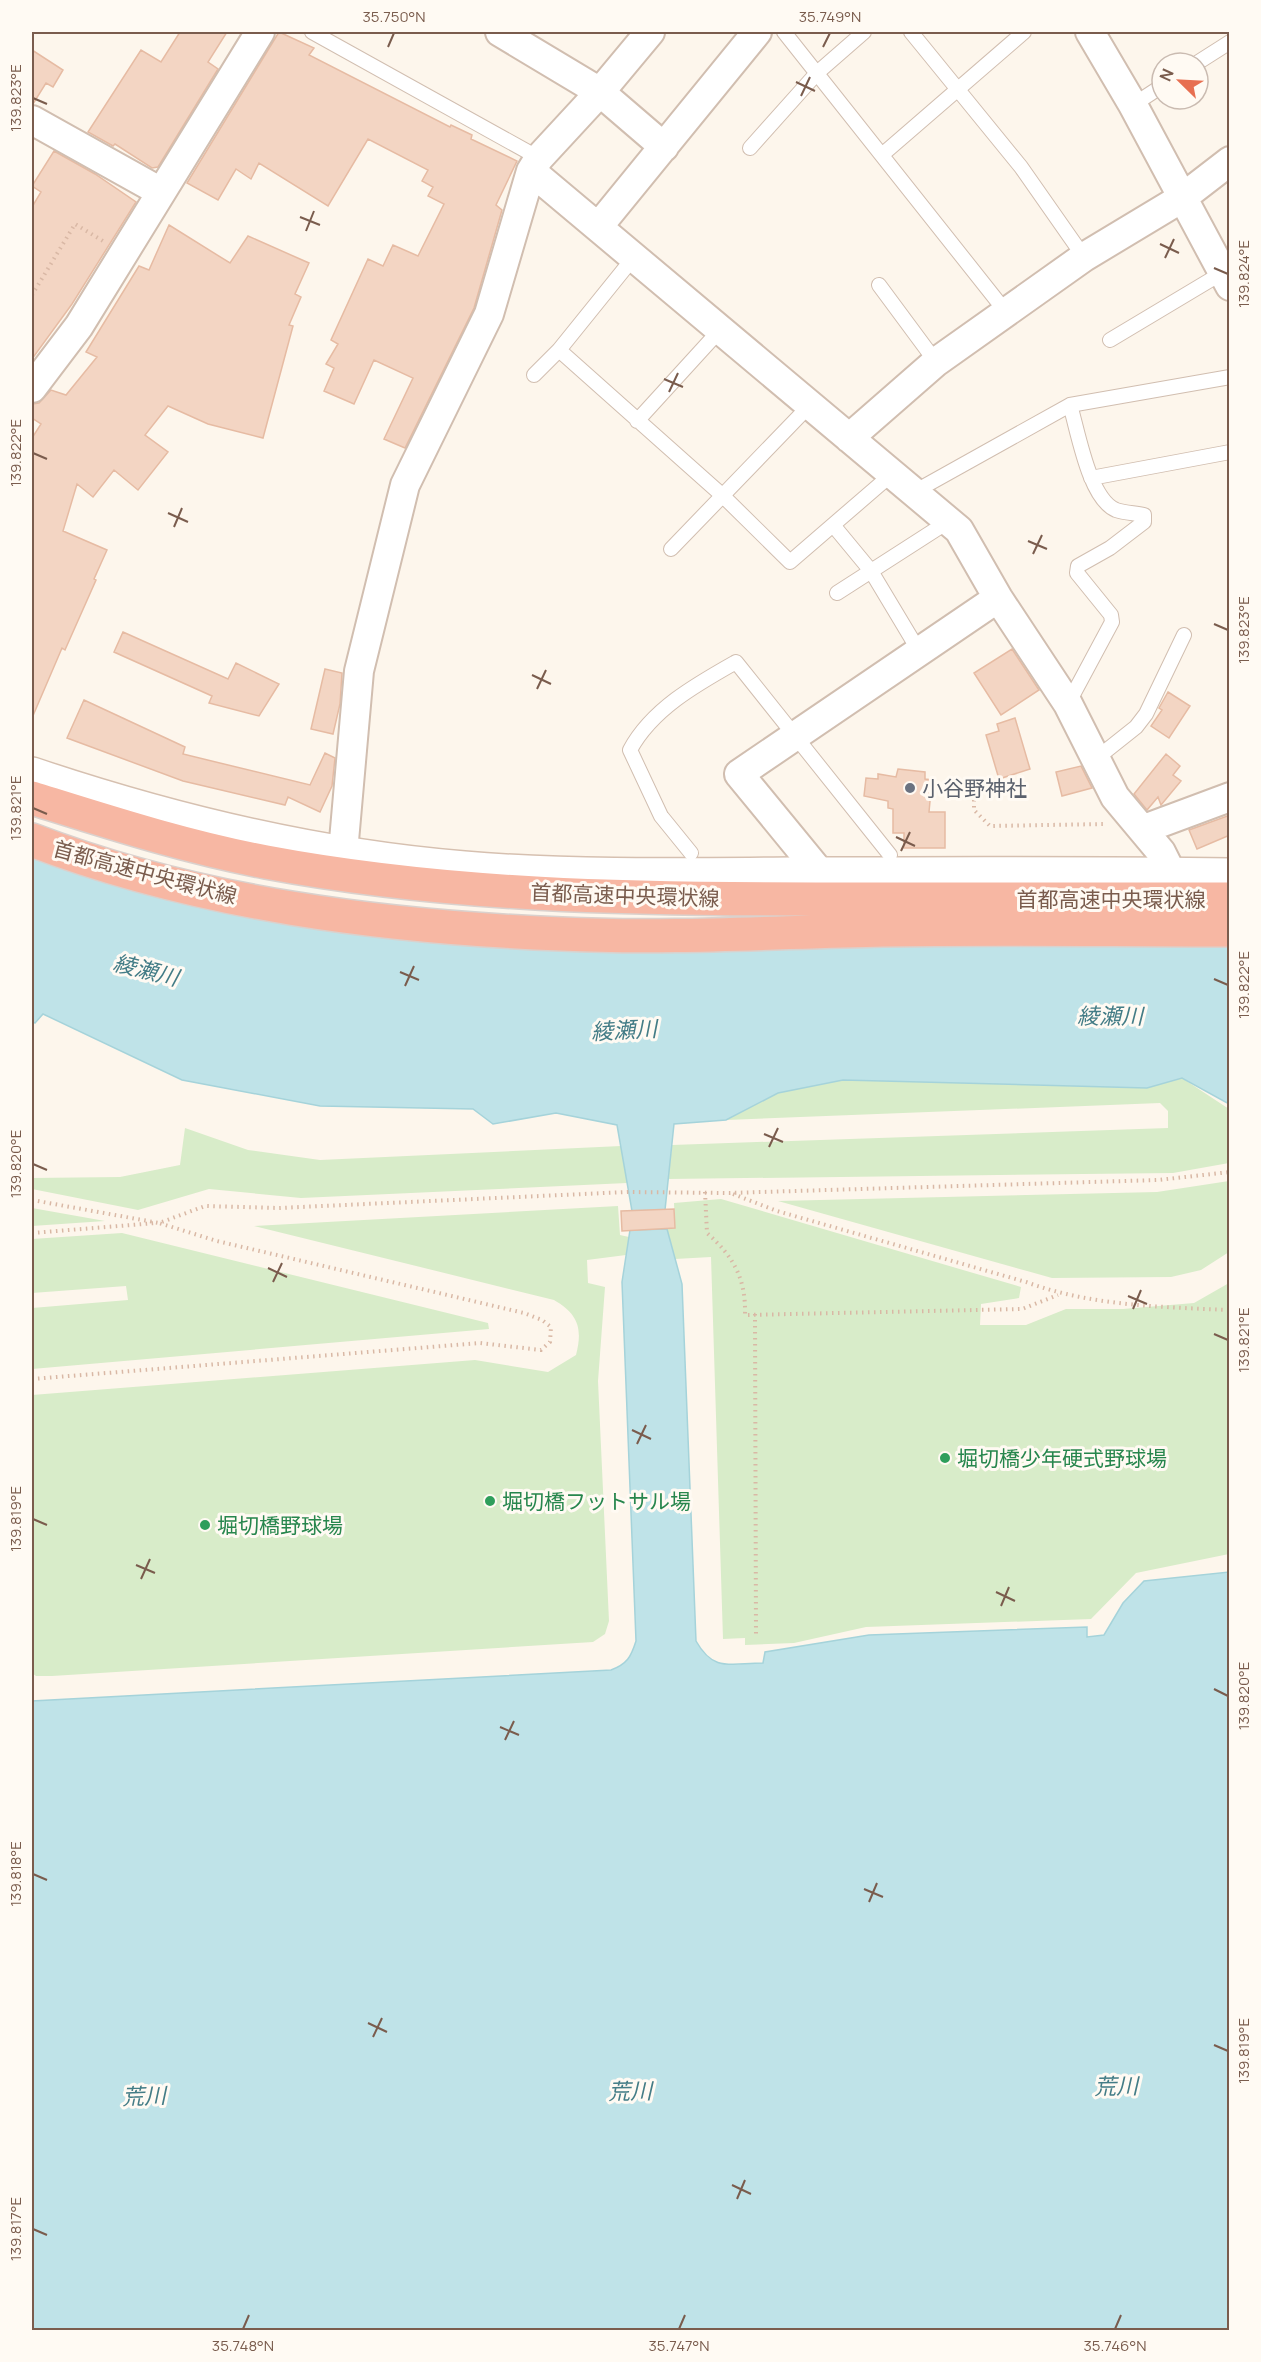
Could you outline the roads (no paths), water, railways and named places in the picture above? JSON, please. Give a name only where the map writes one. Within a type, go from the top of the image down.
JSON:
[{"type":"highway","name":"首都高速中央環状線","points":[[32,798],[135,831],[264,862],[455,888],[571,896],[706,898],[1230,899]]},
{"type":"highway","points":[[32,809],[115,837],[202,860],[297,881],[396,897],[645,920],[886,930]]},
{"type":"highway","name":"首都高速中央環状線","points":[[32,840],[110,866],[259,902],[450,928],[588,934],[886,930],[1230,930]]},
{"type":"main road","points":[[32,774],[118,803],[223,830],[343,852],[462,868],[574,874],[1230,874]]},
{"type":"street","points":[[33,382],[79,326],[260,32]]},
{"type":"street","points":[[500,32],[600,92],[664,147]]},
{"type":"street","points":[[343,852],[359,671],[405,485],[489,314],[535,165],[650,32]]},
{"type":"street","points":[[598,227],[757,32]]},
{"type":"street","points":[[1090,32],[1133,105],[1226,280]]},
{"type":"street","points":[[32,120],[161,192]]},
{"type":"street","points":[[849,438],[936,362],[1084,257],[1182,198],[1230,161]]},
{"type":"street","points":[[535,165],[598,227],[959,530],[998,598],[1068,704],[1097,758],[1114,797],[1161,852],[1172,874]]},
{"type":"street","points":[[821,874],[739,774],[998,598]]},
{"type":"street","points":[[1141,826],[1230,797]]},
{"type":"lane","points":[[312,32],[535,165]]},
{"type":"lane","points":[[784,32],[1006,312]]},
{"type":"lane","points":[[750,148],[817,73],[864,32]]},
{"type":"lane","points":[[911,32],[1021,167],[1084,257]]},
{"type":"lane","points":[[883,154],[1024,32]]},
{"type":"lane","points":[[1210,55],[1230,42]]},
{"type":"lane","points":[[1133,105],[1150,94]]},
{"type":"lane","points":[[534,375],[559,350],[634,257]]},
{"type":"lane","points":[[1110,340],[1226,280]]},
{"type":"lane","points":[[879,285],[936,362]]},
{"type":"lane","points":[[637,422],[720,330]]},
{"type":"lane","points":[[559,350],[637,422],[723,496],[790,562],[892,474]]},
{"type":"lane","points":[[914,492],[1070,405],[1230,377]]},
{"type":"lane","points":[[671,549],[810,405]]},
{"type":"lane","points":[[1068,704],[1112,622],[1111,615],[1077,573],[1078,566],[1110,549],[1144,522],[1144,515],[1115,509],[1104,501],[1091,478],[1070,405]]},
{"type":"lane","points":[[1091,478],[1230,452]]},
{"type":"lane","points":[[837,593],[949,521]]},
{"type":"lane","points":[[833,525],[871,571],[919,651]]},
{"type":"lane","points":[[1097,758],[1136,727],[1146,714],[1184,635]]},
{"type":"lane","points":[[691,853],[661,816],[630,750],[638,735],[688,689],[736,662],[890,855]]},
{"type":"water","name":"綾瀬川","points":[[32,852],[303,924],[1031,942],[1229,944],[1229,1104],[1182,1078],[1147,1088],[843,1080],[778,1093],[726,1120],[674,1124],[665,1210],[632,1211],[617,1125],[556,1113],[493,1124],[473,1109],[320,1106],[182,1080],[43,1014],[35,1023],[32,1021]]},
{"type":"water","name":"荒川","points":[[667,1229],[682,1284],[696,1641],[710,1658],[724,1664],[763,1663],[765,1652],[869,1635],[1087,1627],[1087,1637],[1104,1635],[1123,1603],[1144,1581],[1229,1572],[1229,2330],[32,2330],[32,1701],[611,1670],[621,1665],[630,1656],[636,1641],[622,1282],[630,1230]]},
{"type":"place","name":"小谷野神社","points":[[910,788]]},
{"type":"place","name":"堀切橋少年硬式野球場","points":[[945,1458]]},
{"type":"place","name":"堀切橋フットサル場","points":[[490,1501]]},
{"type":"place","name":"堀切橋野球場","points":[[205,1525]]}]
